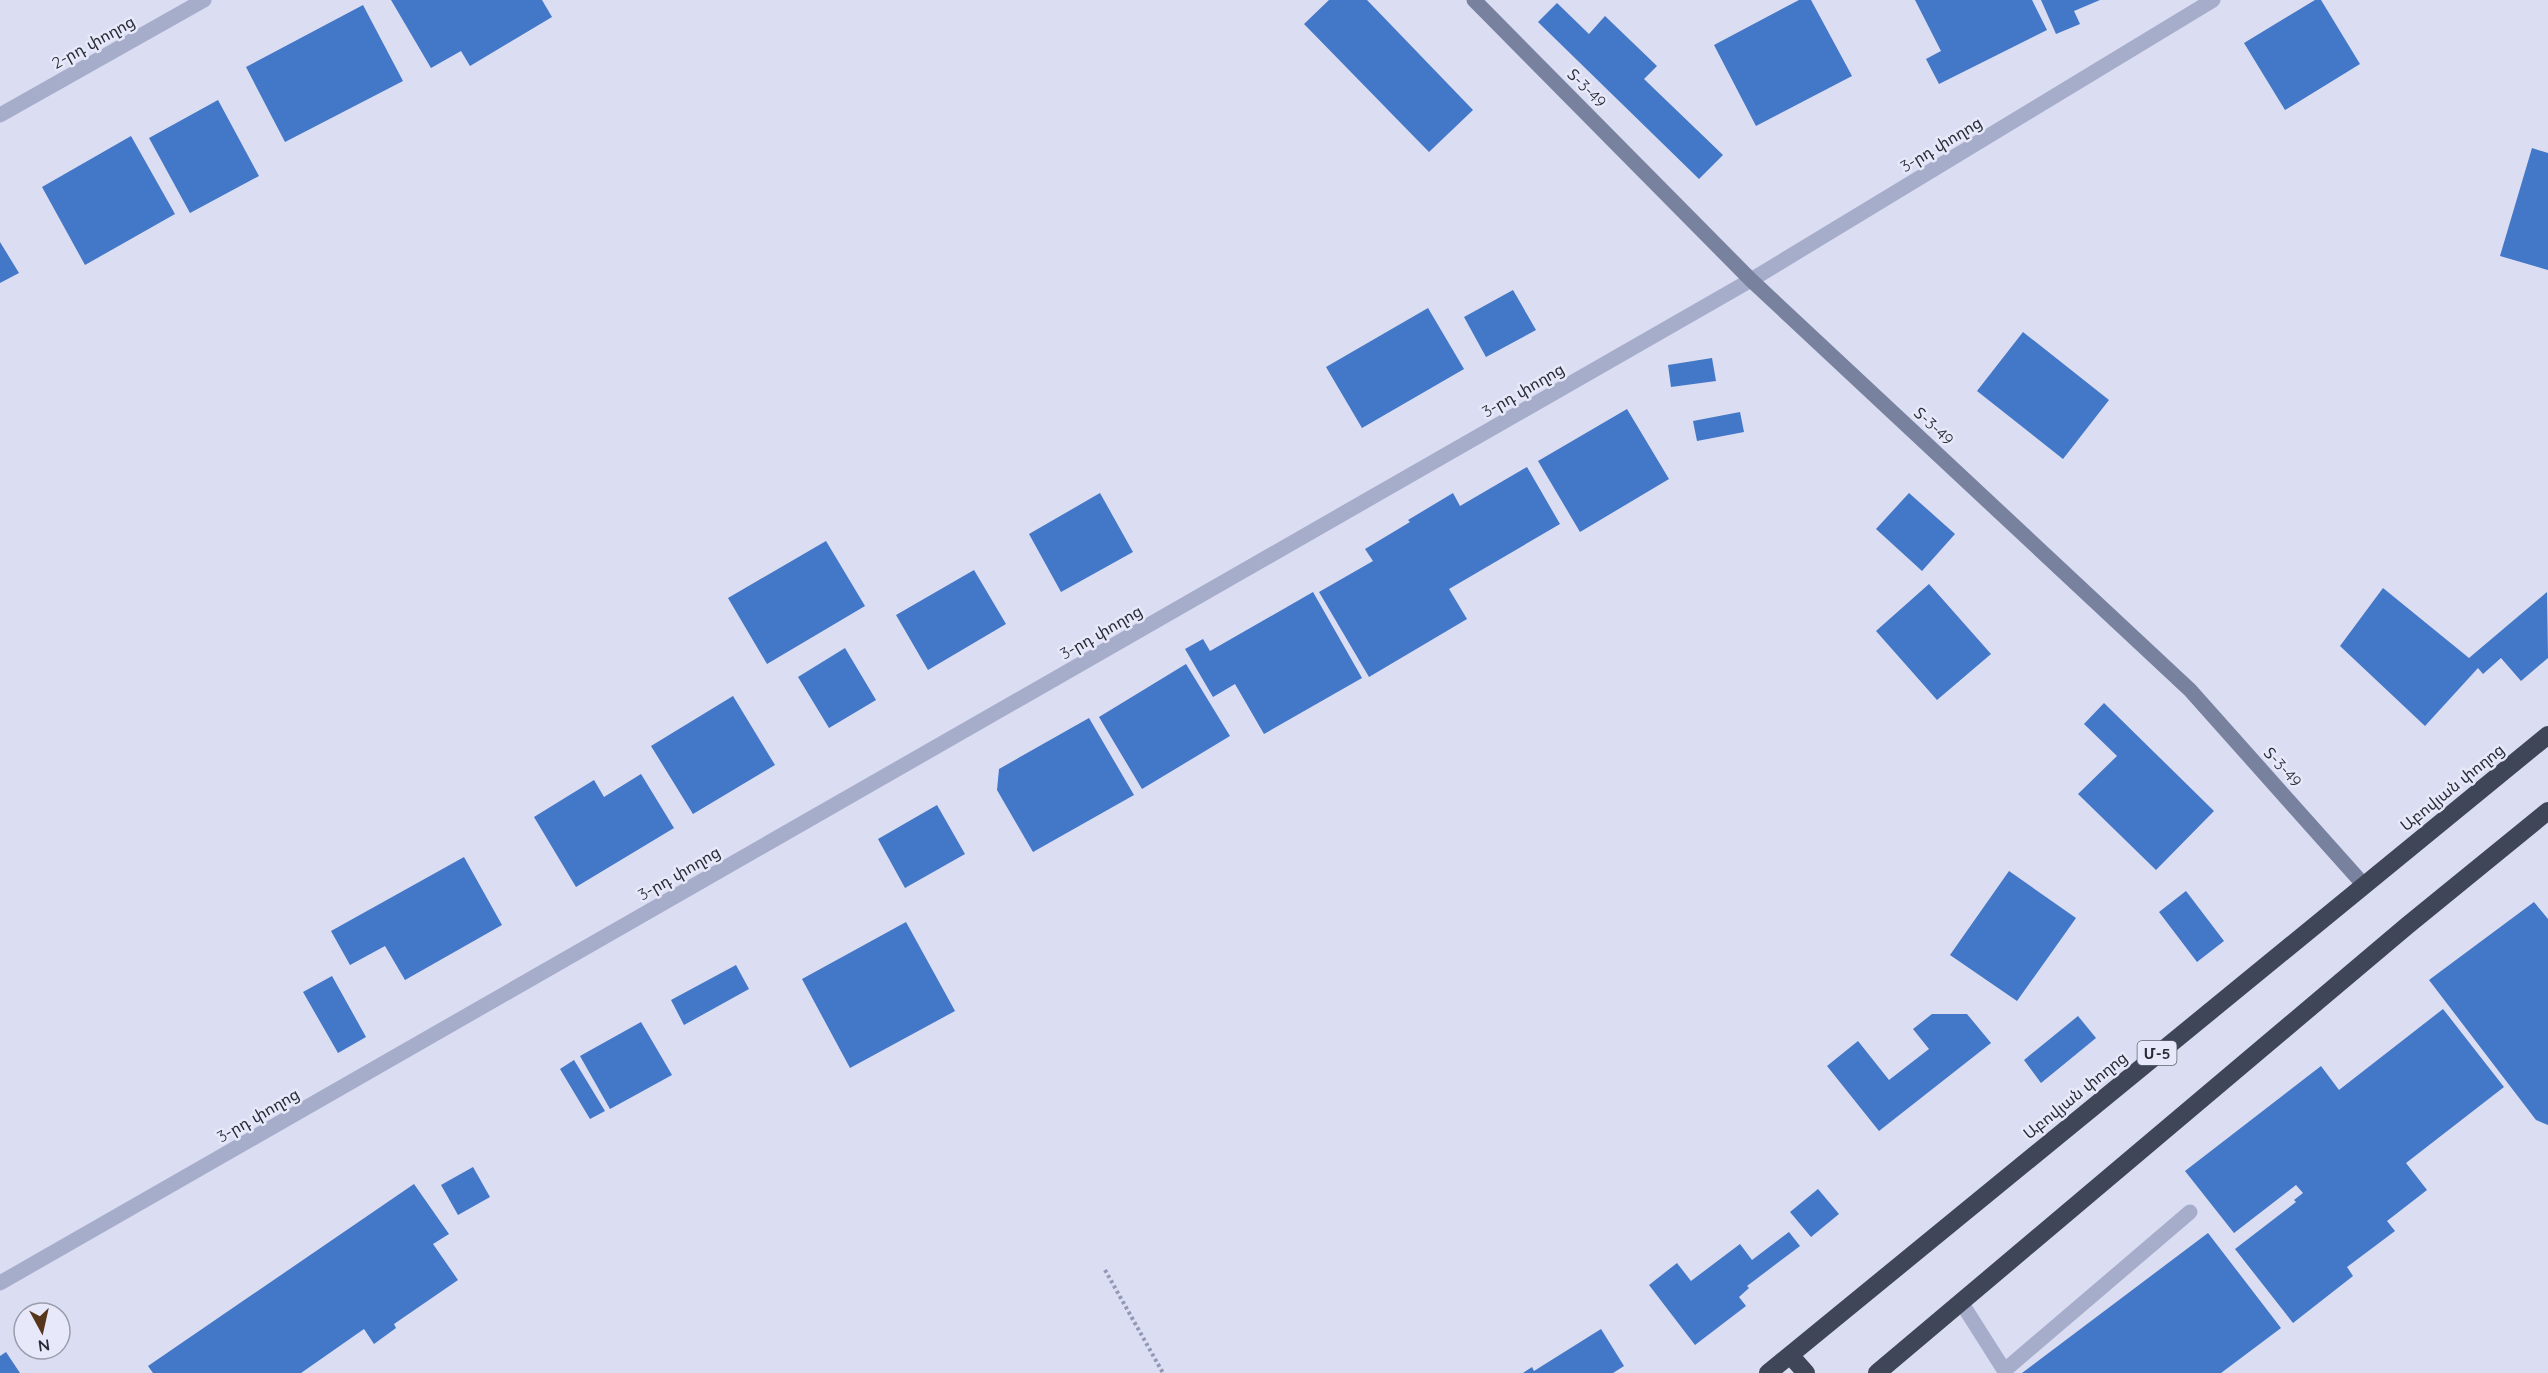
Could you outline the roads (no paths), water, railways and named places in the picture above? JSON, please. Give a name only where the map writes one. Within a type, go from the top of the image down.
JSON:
[{"type":"highway","name":"Աբովյան փողոց","points":[[1768,1373],[2548,735]]},
{"type":"highway","points":[[1877,1373],[2408,925],[2548,811]]},
{"type":"highway","points":[[1790,1355],[1806,1373]]},
{"type":"street","name":"2-րդ փողոց","points":[[0,115],[204,0]]},
{"type":"street","name":"Տ-3-49","points":[[1474,0],[1751,280],[2190,690],[2363,884]]},
{"type":"street","name":"3-րդ փողոց","points":[[0,1283],[1751,280],[2213,0]]},
{"type":"street","points":[[1961,1302],[2005,1372],[2190,1212]]}]
